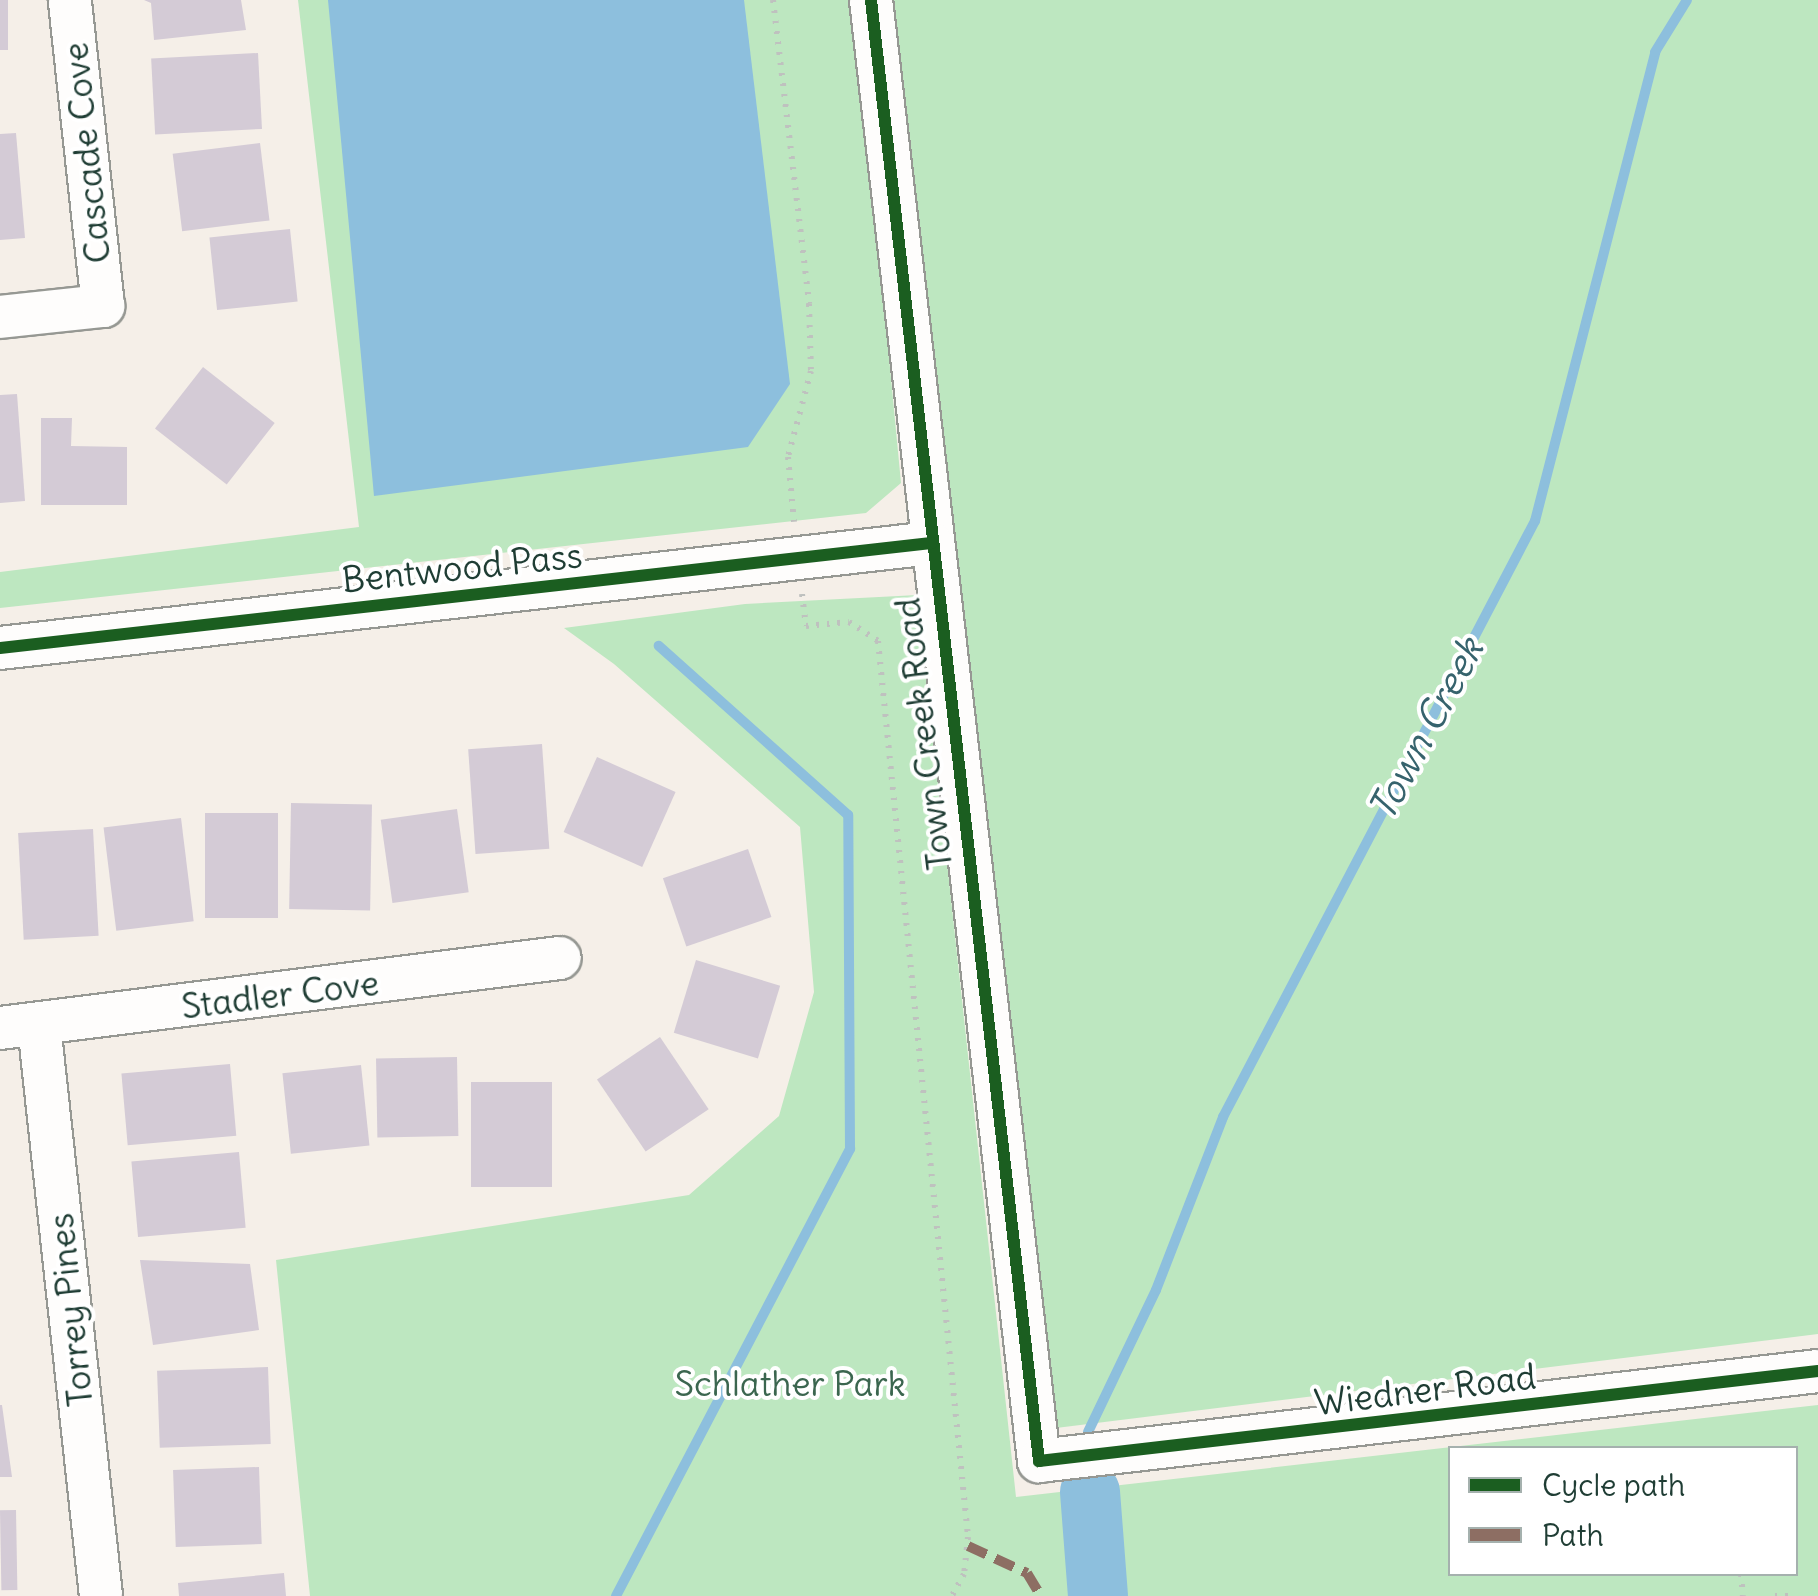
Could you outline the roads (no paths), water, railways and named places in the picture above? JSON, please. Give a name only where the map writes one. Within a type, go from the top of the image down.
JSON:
[{"type":"street","name":"Cascade Cove","points":[[0,318],[103,306],[70,0]]},
{"type":"street","name":"Town Creek Road","points":[[871,0],[930,543],[1039,1461]]},
{"type":"street","name":"Bentwood Pass","points":[[0,648],[930,543]]},
{"type":"street","name":"Stadler Cove","points":[[20,1026],[560,958]]},
{"type":"street","name":"Torrey Pines","points":[[20,1026],[102,1596]]},
{"type":"street","name":"Wiedner Road","points":[[1039,1461],[1818,1371]]},
{"type":"water","points":[[328,0],[744,0],[790,384],[748,447],[374,496]]},
{"type":"waterway","name":"Town Creek","points":[[1088,1432],[1156,1290],[1223,1117],[1535,521],[1655,52],[1687,0]]},
{"type":"waterway","points":[[616,1596],[850,1149],[848,815],[659,646]]},
{"type":"waterway","name":"Town Creek","points":[[1090,1492],[1098,1596]]},
{"type":"park label","name":"Schlather Park","points":[[790,1383]]}]
